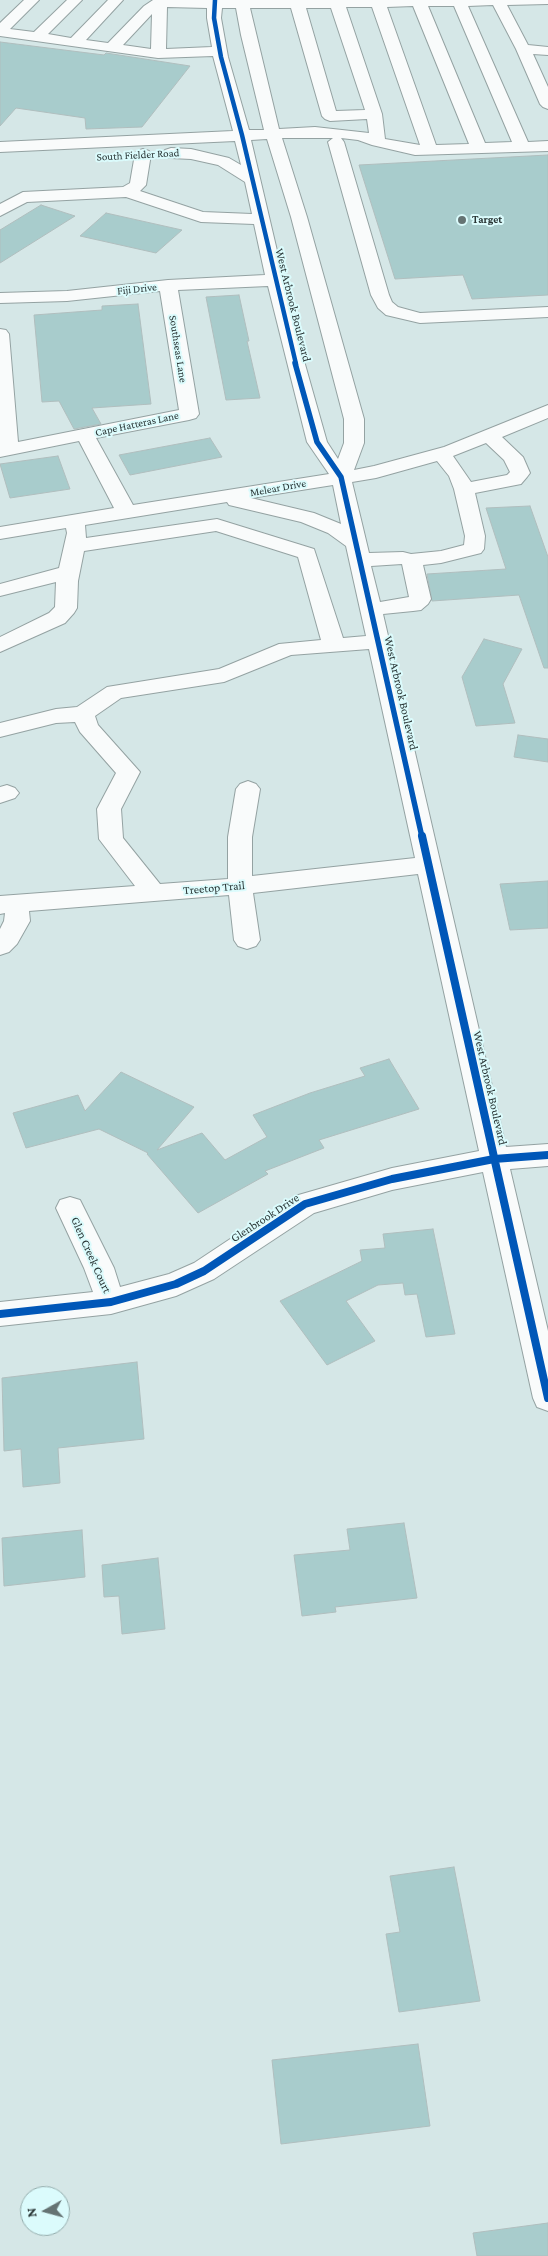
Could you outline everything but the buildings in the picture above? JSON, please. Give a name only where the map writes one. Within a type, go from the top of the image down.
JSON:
[{"type":"street","points":[[0,31],[32,0]]},
{"type":"street","points":[[37,37],[74,0]]},
{"type":"street","points":[[75,42],[116,0]]},
{"type":"street","points":[[112,47],[149,9],[160,2],[548,0]]},
{"type":"street","points":[[242,1],[250,43],[275,140],[299,217],[354,419],[354,443],[341,477]]},
{"type":"street","points":[[419,1],[479,149]]},
{"type":"street","points":[[459,1],[522,147]]},
{"type":"street","points":[[498,1],[523,49],[548,104]]},
{"type":"street","points":[[158,54],[160,2]]},
{"type":"street","name":"West Arbrook Boulevard","points":[[215,2],[214,18],[220,51],[243,142],[274,280],[317,442],[341,477],[548,1398]]},
{"type":"street","points":[[296,2],[330,116],[374,114]]},
{"type":"street","points":[[337,2],[374,114],[378,142]]},
{"type":"street","points":[[377,2],[430,150]]},
{"type":"street","points":[[0,31],[158,54],[220,51]]},
{"type":"street","points":[[523,49],[548,51]]},
{"type":"street","points":[[166,146],[215,125],[226,113],[231,96]]},
{"type":"street","points":[[0,130],[3,133],[0,152]]},
{"type":"street","points":[[275,140],[343,133],[361,135],[378,142],[415,150],[548,146]]},
{"type":"street","points":[[275,140],[378,142]]},
{"type":"street","name":"South Fielder Road","points":[[0,152],[275,140]]},
{"type":"street","points":[[336,142],[380,295],[384,304],[392,312],[420,318],[548,312]]},
{"type":"street","points":[[166,146],[223,161],[251,179]]},
{"type":"street","name":"South Fielder Road","points":[[0,152],[143,154],[166,146]]},
{"type":"street","points":[[127,192],[138,185],[143,154]]},
{"type":"street","points":[[0,195],[23,197],[127,192],[201,218],[260,219]]},
{"type":"street","points":[[0,211],[23,197]]},
{"type":"street","name":"Fiji Drive","points":[[0,298],[66,296],[168,285],[274,280]]},
{"type":"street","name":"Southseas Lane","points":[[168,285],[189,414]]},
{"type":"street","points":[[0,334],[5,450]]},
{"type":"street","name":"Melear Drive","points":[[0,532],[376,472],[440,454],[548,411]]},
{"type":"street","name":"Cape Hatteras Lane","points":[[5,450],[189,414]]},
{"type":"street","name":"Cape Hatteras Lane","points":[[84,435],[127,513]]},
{"type":"street","points":[[464,489],[514,480],[520,473],[513,457],[489,436]]},
{"type":"street","points":[[197,502],[239,501],[306,517],[335,529],[358,552],[411,560],[455,555],[474,549],[475,536],[464,489],[458,475],[440,454]]},
{"type":"street","points":[[0,645],[57,618],[66,608],[69,572],[77,533],[75,521]]},
{"type":"street","points":[[75,546],[217,525],[307,553],[334,646]]},
{"type":"street","points":[[370,609],[413,605],[420,599],[411,560]]},
{"type":"street","points":[[0,590],[69,572]]},
{"type":"street","points":[[0,730],[56,716],[83,714],[115,692],[224,674],[288,649],[378,642]]},
{"type":"street","points":[[83,714],[88,726],[128,772],[108,809],[111,839],[154,893]]},
{"type":"street","points":[[247,940],[240,886],[240,837],[248,789]]},
{"type":"street","name":"Treetop Trail","points":[[8,904],[240,886],[428,865]]},
{"type":"street","points":[[0,946],[8,938],[17,921],[8,904]]},
{"type":"street","name":"Glenbrook Drive","points":[[0,1314],[111,1302],[176,1284],[204,1271],[306,1204],[392,1179],[494,1159],[548,1155]]},
{"type":"street","name":"Glen Creek Court","points":[[70,1208],[99,1268],[111,1302]]},
{"type":"cycle path","points":[[215,0],[214,18],[221,57],[242,135],[288,336],[317,442],[341,477],[548,1398]]},
{"type":"cycle path","points":[[0,1314],[111,1302],[176,1284],[204,1271],[305,1204],[392,1179],[494,1159],[548,1155]]},
{"type":"place","name":"Target","points":[[462,220]]}]
